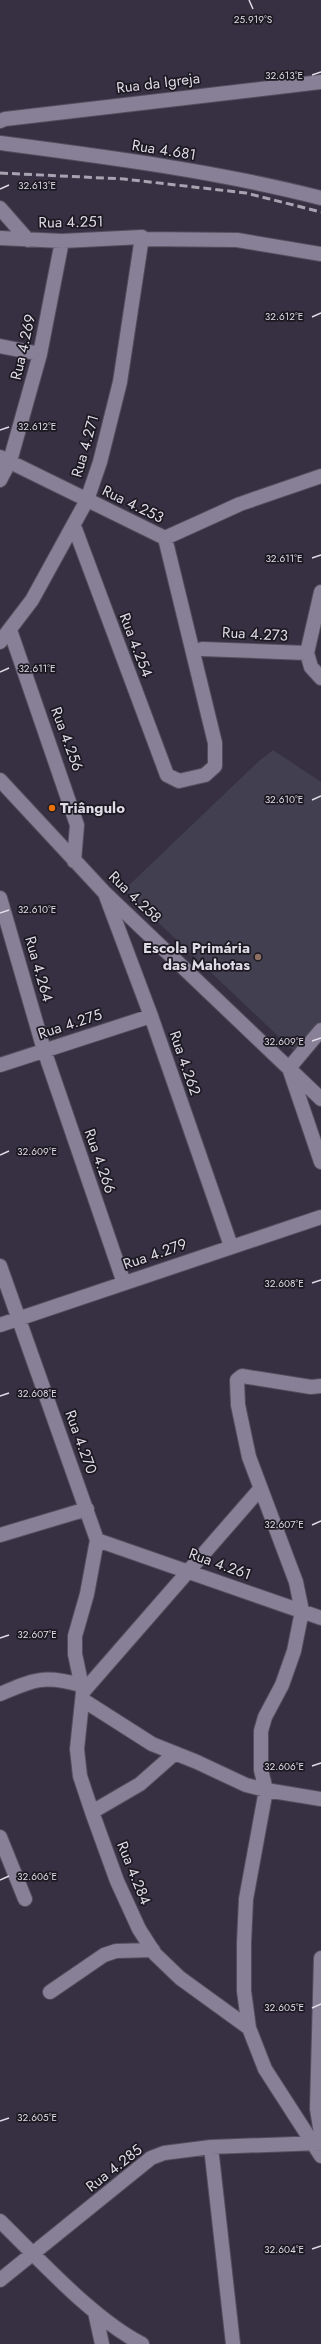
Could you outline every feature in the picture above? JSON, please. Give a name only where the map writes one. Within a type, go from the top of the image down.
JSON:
[{"type":"street","name":"Rua da Igreja","points":[[0,121],[5,119],[321,82]]},
{"type":"street","name":"Rua 4.681","points":[[0,143],[169,167],[281,188],[321,198]]},
{"type":"street","points":[[0,208],[28,240]]},
{"type":"street","name":"Rua 4.251","points":[[0,238],[62,241],[142,237],[144,239],[237,240],[321,254]]},
{"type":"street","name":"Rua 4.271","points":[[0,642],[32,600],[87,500],[100,462],[120,382],[142,237]]},
{"type":"street","name":"Rua 4.269","points":[[0,480],[5,459],[40,354],[62,241]]},
{"type":"street","points":[[0,346],[40,354]]},
{"type":"street","name":"Rua 4.253","points":[[5,459],[165,538],[240,504],[321,476]]},
{"type":"street","name":"Rua 4.254","points":[[74,526],[167,776],[179,781],[204,775],[216,766],[215,743],[165,538]]},
{"type":"street","points":[[321,592],[307,653],[312,667],[321,678]]},
{"type":"street","name":"Rua 4.256","points":[[10,630],[77,825],[74,861]]},
{"type":"street","name":"Rua 4.273","points":[[202,649],[307,653]]},
{"type":"street","name":"Rua 4.258","points":[[0,780],[104,892],[321,1099]]},
{"type":"street","name":"Rua 4.262","points":[[104,892],[151,1016],[231,1246]]},
{"type":"street","name":"Rua 4.264","points":[[0,898],[44,1050]]},
{"type":"street","name":"Rua 4.275","points":[[0,1065],[151,1016]]},
{"type":"street","points":[[321,1030],[289,1068],[321,1162]]},
{"type":"street","name":"Rua 4.266","points":[[44,1050],[124,1283]]},
{"type":"street","name":"Rua 4.279","points":[[0,1325],[231,1246],[321,1217]]},
{"type":"street","name":"Rua 4.270","points":[[0,1266],[17,1319],[87,1509],[102,1542]]},
{"type":"street","points":[[319,2140],[265,2068],[249,2028],[244,1992],[246,1899],[266,1790],[261,1770],[261,1731],[265,1717],[282,1685],[294,1651],[302,1611],[296,1582],[249,1457],[238,1405],[238,1378],[242,1376],[311,1386],[321,1386]]},
{"type":"street","points":[[82,1692],[260,1489]]},
{"type":"street","points":[[0,1534],[87,1509]]},
{"type":"street","name":"Rua 4.261","points":[[102,1542],[321,1618]]},
{"type":"street","name":"Rua 4.284","points":[[102,1542],[75,1636],[74,1654],[82,1692],[77,1749],[80,1776],[117,1881],[139,1929],[152,1950],[180,1978],[249,2028]]},
{"type":"street","points":[[0,1694],[29,1682],[49,1678],[82,1692],[152,1744],[174,1754],[197,1762],[246,1785],[266,1790],[321,1799]]},
{"type":"street","points":[[92,1812],[140,1784],[174,1754]]},
{"type":"street","points":[[0,1837],[25,1899]]},
{"type":"street","points":[[50,1992],[104,1955],[116,1951],[152,1950]]},
{"type":"street","points":[[321,1958],[317,2109],[321,2156]]},
{"type":"street","name":"Rua 4.285","points":[[0,2280],[151,2158],[164,2153],[211,2147],[319,2140]]},
{"type":"street","points":[[211,2147],[233,2344]]},
{"type":"street","points":[[0,2221],[95,2312],[142,2344]]},
{"type":"street","points":[[95,2312],[102,2344]]},
{"type":"shaded area","name":"Escola Primária das Mahotas","points":[[273,750],[321,782],[321,1024],[297,1054],[124,890],[259,761]]},
{"type":"railway","points":[[0,173],[124,179],[246,193],[321,212]]},
{"type":"place","name":"Triângulo","points":[[52,808]]},
{"type":"place","name":"Escola Primária das Mahotas","points":[[258,957]]}]
